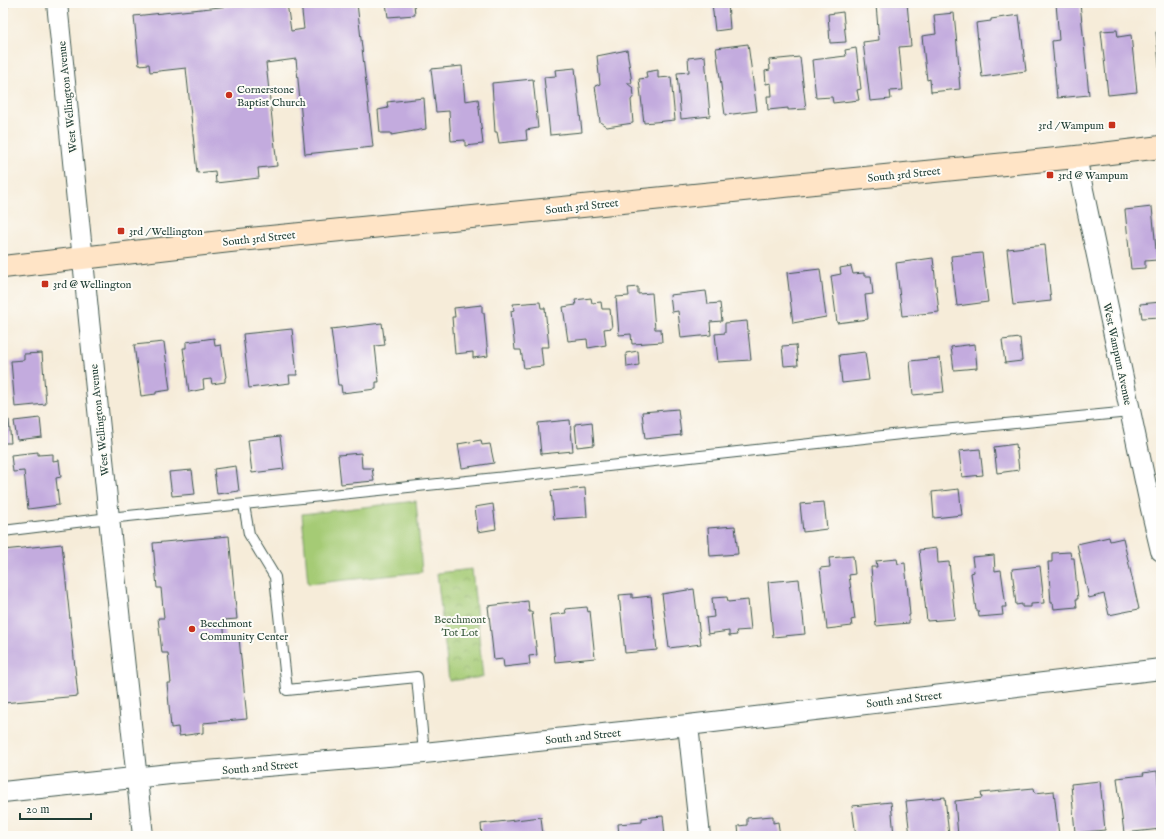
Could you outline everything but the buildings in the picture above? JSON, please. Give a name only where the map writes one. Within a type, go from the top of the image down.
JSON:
[{"type":"main road","name":"South 3rd Street","points":[[3,267],[230,241],[1076,157],[1161,147]]},
{"type":"street","name":"West Wellington Avenue","points":[[57,3],[82,258],[143,836]]},
{"type":"street","name":"West Wampum Avenue","points":[[1076,157],[1161,551]]},
{"type":"street","name":"South 2nd Street","points":[[3,792],[137,778],[424,753],[688,725],[1161,669]]},
{"type":"street","points":[[688,725],[700,836]]},
{"type":"lane","points":[[3,531],[109,518],[244,505],[901,434],[1130,412]]},
{"type":"lane","points":[[244,505],[249,534],[275,577],[287,690],[417,677],[424,753]]},
{"type":"green space","points":[[416,501],[422,572],[308,584],[302,514]]},
{"type":"green space","name":"Beechmont Tot Lot","points":[[472,569],[483,677],[449,681],[437,573]]},
{"type":"place","name":"Cornerstone Baptist Church","points":[[229,95]]},
{"type":"place","name":"3rd / Wampum","points":[[1112,125]]},
{"type":"place","name":"3rd @ Wampum","points":[[1050,175]]},
{"type":"place","name":"3rd / Wellington","points":[[121,231]]},
{"type":"place","name":"3rd @ Wellington","points":[[45,284]]},
{"type":"place","name":"Beechmont Community Center","points":[[192,629]]}]
